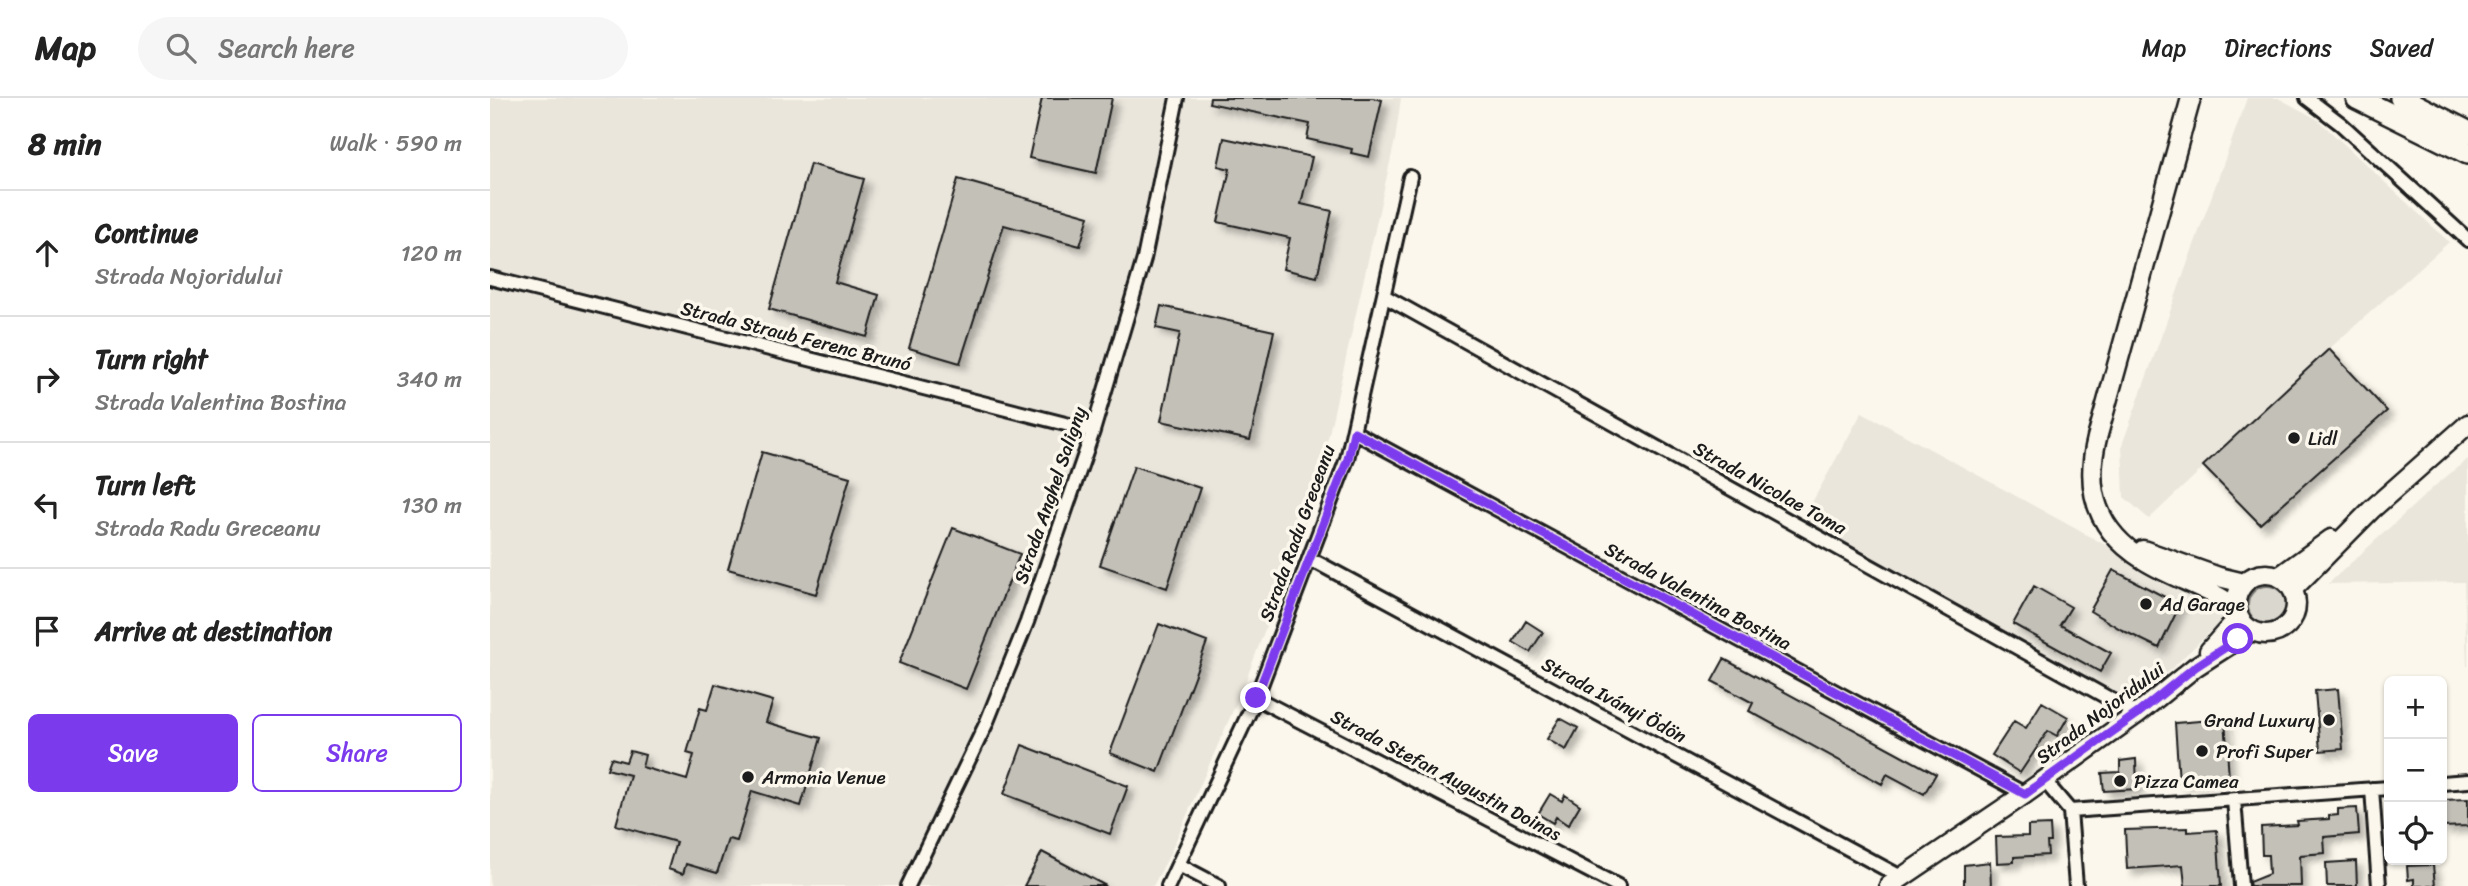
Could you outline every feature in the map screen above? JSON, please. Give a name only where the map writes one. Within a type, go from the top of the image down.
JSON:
[{"type":"highway","points":[[2357,98],[2468,132]]},
{"type":"highway","points":[[2401,98],[2468,163]]},
{"type":"highway","points":[[2420,119],[2468,125]]},
{"type":"highway","points":[[2420,119],[2468,153]]},
{"type":"main road","points":[[2191,98],[2093,454],[2091,482],[2094,499],[2117,539],[2144,560],[2212,592],[2237,612],[2252,631],[2271,634],[2288,626],[2297,608],[2293,589],[2280,576],[2261,574],[2244,583],[2239,590],[2237,612]]},
{"type":"main road","points":[[2293,589],[2372,509],[2468,424]]},
{"type":"main road","points":[[2280,576],[2372,509]]},
{"type":"main road","points":[[2129,548],[2147,550],[2244,583]]},
{"type":"main road","name":"Strada Nojoridului","points":[[2195,667],[2237,612]]},
{"type":"main road","name":"Strada Nojoridului","points":[[1903,880],[2137,714],[2195,667],[2252,631]]},
{"type":"street","name":"Strada Anghel Saligny","points":[[908,886],[991,712],[1027,622],[1093,432],[1144,258],[1177,98]]},
{"type":"street","points":[[2307,98],[2341,124],[2468,240]]},
{"type":"street","name":"Strada Radu Greceanu","points":[[1168,886],[1256,698],[1348,459],[1410,177]]},
{"type":"street","name":"Strada Straub Ferenc Brunó","points":[[490,278],[1093,432]]},
{"type":"street","name":"Strada Nicolae Toma","points":[[1384,296],[2137,714]]},
{"type":"street","name":"Strada Valentina Bostina","points":[[1354,432],[2025,794]]},
{"type":"street","name":"Strada Iványi Ödön","points":[[1308,562],[1318,563],[1903,880]]},
{"type":"street","name":"Strada Stefan Augustin Doinas","points":[[1256,698],[1618,886]]},
{"type":"street","points":[[2044,780],[2070,811],[2076,886]]},
{"type":"street","points":[[2447,782],[2468,780]]},
{"type":"street","points":[[2070,811],[2384,788]]},
{"type":"street","points":[[2372,789],[2379,886]]},
{"type":"street","points":[[2234,800],[2241,886]]},
{"type":"street","points":[[1179,865],[1220,886]]},
{"type":"shaded area","points":[[490,98],[1401,98],[1395,140],[1315,496],[1243,688],[1169,856],[1153,886],[490,886]]},
{"type":"shaded area","points":[[2247,98],[2278,98],[2317,119],[2449,242],[2329,349],[2149,519],[2124,497],[2122,445]]},
{"type":"shaded area","points":[[1862,412],[2230,613],[2129,709],[1799,526]]},
{"type":"shaded area","points":[[2468,459],[2467,666],[2464,582],[2328,584]]},
{"type":"shaded area","points":[[2267,586],[2280,592],[2286,605],[2280,618],[2267,624],[2254,618],[2248,605],[2254,592]]},
{"type":"building","points":[[1042,98],[1112,98],[1096,173],[1029,158]]},
{"type":"building","points":[[1210,98],[1382,100],[1369,157],[1351,153],[1352,149],[1307,139],[1310,124],[1209,103]]},
{"type":"building","points":[[1224,138],[1312,157],[1301,204],[1332,211],[1317,277],[1283,269],[1290,238],[1218,222],[1230,169],[1218,166]]},
{"type":"building","points":[[810,164],[864,179],[835,282],[879,295],[867,337],[769,309]]},
{"type":"building","points":[[958,179],[1089,216],[1080,246],[1004,225],[960,363],[909,348]]},
{"type":"building","points":[[1161,306],[1274,331],[1250,440],[1161,421],[1180,333],[1156,328]]},
{"type":"building","name":"Lidl","points":[[2329,349],[2387,411],[2260,524],[2203,466]]},
{"type":"building","points":[[762,452],[850,477],[816,594],[728,569]]},
{"type":"building","points":[[1134,466],[1200,488],[1167,588],[1100,565]]},
{"type":"building","points":[[953,528],[1020,554],[966,689],[899,663]]},
{"type":"building","points":[[2113,570],[2180,605],[2159,648],[2090,611]]},
{"type":"building","points":[[2034,586],[2071,607],[2060,625],[2111,653],[2100,672],[2013,624]]},
{"type":"building","points":[[1526,621],[1543,632],[1530,652],[1513,642]]},
{"type":"building","points":[[1159,624],[1207,642],[1158,772],[1110,753]]},
{"type":"building","points":[[1724,659],[1936,774],[1924,794],[1887,774],[1882,784],[1749,711],[1753,703],[1712,681]]},
{"type":"building","name":"Armonia Venue","points":[[715,684],[773,701],[766,722],[821,738],[801,806],[752,791],[737,841],[728,839],[717,873],[686,864],[683,874],[668,869],[676,842],[616,825],[630,775],[607,769],[611,758],[626,762],[630,751],[645,755],[642,767],[687,780],[694,755],[687,753],[700,708],[707,710]]},
{"type":"building","name":"Grand Luxury","points":[[2338,689],[2343,749],[2320,751],[2315,691]]},
{"type":"building","points":[[2042,702],[2068,717],[2057,736],[2048,731],[2020,773],[1992,755],[2014,721],[2026,728]]},
{"type":"building","points":[[1560,718],[1578,728],[1566,750],[1547,739]]},
{"type":"building","name":"Profi Super","points":[[2225,719],[2229,778],[2179,782],[2175,723]]},
{"type":"building","points":[[1022,745],[1128,786],[1110,834],[1004,794]]},
{"type":"building","name":"Pizza Camea","points":[[2136,759],[2137,789],[2104,791],[2102,773],[2120,772],[2120,761]]},
{"type":"building","points":[[1550,794],[1562,801],[1565,795],[1580,805],[1568,825],[1556,817],[1553,823],[1538,814]]},
{"type":"building","points":[[2468,799],[2468,826],[2447,827],[2447,800]]},
{"type":"building","points":[[2357,808],[2359,834],[2324,837],[2325,853],[2300,855],[2301,886],[2250,886],[2249,882],[2269,874],[2268,855],[2262,855],[2261,827],[2298,825],[2297,821],[2329,819],[2329,816],[2338,815],[2338,809]]},
{"type":"building","points":[[2050,825],[2051,842],[2047,842],[2048,855],[2014,857],[2014,862],[1997,863],[1996,837],[2028,836],[2028,826]]},
{"type":"building","points":[[2188,828],[2188,832],[2217,830],[2221,886],[2185,886],[2183,865],[2127,869],[2125,830]]},
{"type":"building","points":[[1042,852],[1106,886],[1024,886]]},
{"type":"building","points":[[2356,861],[2357,886],[2327,886],[2326,863]]},
{"type":"building","points":[[1990,862],[1991,886],[1964,886],[1964,865]]},
{"type":"building","points":[[2433,865],[2435,886],[2414,886],[2414,879],[2408,880],[2407,866]]},
{"type":"place","name":"Lidl","points":[[2294,438]]},
{"type":"place","name":"Ad Garage","points":[[2146,604]]},
{"type":"place","name":"Grand Luxury","points":[[2329,720]]},
{"type":"place","name":"Profi Super","points":[[2202,751]]},
{"type":"place","name":"Armonia Venue","points":[[748,777]]},
{"type":"place","name":"Pizza Camea","points":[[2120,781]]},
{"type":"route","points":[[1256,698],[1348,459],[1354,432],[2025,794],[2137,714],[2195,667],[2238,639]]}]
